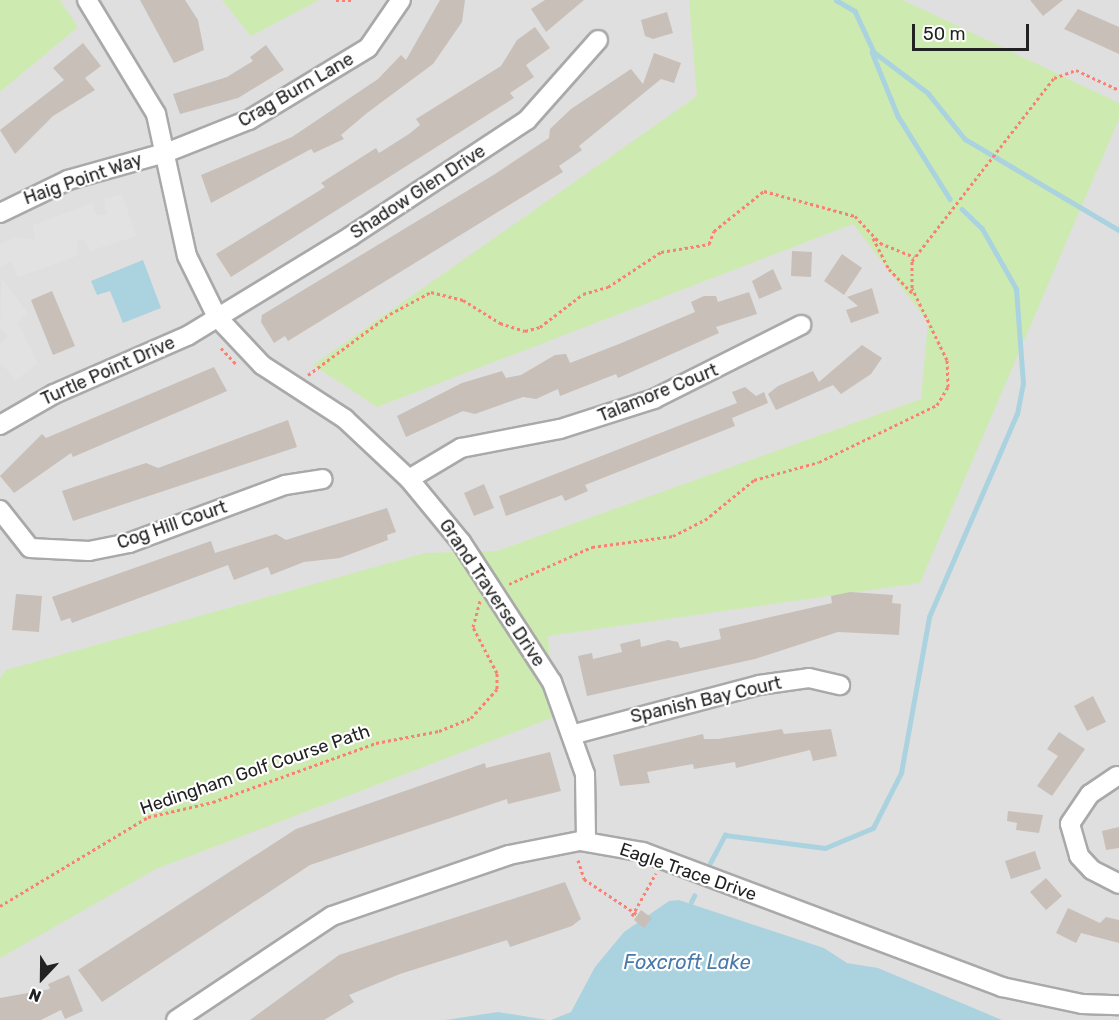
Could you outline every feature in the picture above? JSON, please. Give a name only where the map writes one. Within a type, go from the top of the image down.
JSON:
[{"type":"street","name":"Grand Traverse Drive","points":[[87,0],[142,85],[168,152],[178,226],[217,317],[262,365],[345,419],[409,479],[512,618],[552,682],[575,734],[585,774],[586,841]]},
{"type":"street","name":"Crag Burn Lane","points":[[168,152],[249,120],[325,77],[368,48],[401,0]]},
{"type":"street","name":"Shadow Glen Drive","points":[[217,317],[527,120],[598,40]]},
{"type":"street","name":"Haig Point Way","points":[[0,213],[68,180],[168,152]]},
{"type":"street","name":"Turtle Point Drive","points":[[0,425],[217,317]]},
{"type":"street","name":"Talamore Court","points":[[409,479],[461,448],[560,429],[654,399],[801,325]]},
{"type":"street","name":"Cog Hill Court","points":[[0,510],[30,548],[89,551],[129,543],[285,484],[323,479]]},
{"type":"street","name":"Spanish Bay Court","points":[[575,734],[759,685],[809,678],[840,685]]},
{"type":"street","points":[[1117,776],[1090,794],[1070,824],[1079,856],[1092,870],[1119,884]]},
{"type":"street","name":"Eagle Trace Drive","points":[[183,1018],[332,916],[508,855],[586,841],[643,852],[1002,987],[1082,1004],[1119,1005]]},
{"type":"path","points":[[336,0],[352,0]]},
{"type":"path","points":[[509,584],[592,547],[673,536],[705,520],[754,480],[819,462],[938,405],[948,387],[947,360],[916,296],[910,277],[914,258],[994,154],[1062,72],[1076,70],[1119,90]]},
{"type":"path","points":[[306,376],[390,314],[431,292],[463,300],[500,323],[525,331],[540,327],[583,294],[608,287],[662,252],[702,248],[764,191],[855,216],[873,236],[889,269],[916,296]]},
{"type":"path","points":[[873,236],[914,258]]},
{"type":"path","name":"Hedingham Golf Course Path","points":[[0,906],[148,817],[213,801],[376,743],[439,731],[471,718],[497,689],[497,673],[474,627],[472,615],[481,598]]},
{"type":"path","points":[[578,860],[584,879],[635,914],[656,873]]},
{"type":"shaded area","points":[[0,0],[1119,0],[1119,1020],[0,1020]]},
{"type":"shaded area","points":[[122,194],[136,236],[90,251],[86,241],[78,240],[77,256],[18,277],[10,261],[0,268],[0,244],[15,237],[35,240],[33,225],[92,203],[97,216],[107,214],[104,199]]},
{"type":"shaded area","points":[[2,279],[28,313],[18,323],[38,363],[16,380],[0,362],[0,345],[8,336],[0,327]]},
{"type":"green space","points":[[0,0],[60,0],[78,27],[0,92]]},
{"type":"green space","points":[[222,0],[319,0],[251,36]]},
{"type":"green space","points":[[689,0],[903,0],[1119,103],[1119,119],[920,583],[548,636],[554,717],[156,869],[0,958],[0,678],[6,670],[425,553],[497,551],[921,399],[928,322],[853,224],[377,407],[313,365],[697,96]]},
{"type":"water","points":[[143,260],[161,308],[123,323],[110,291],[97,295],[91,281]]},
{"type":"water","name":"Foxcroft Lake","points":[[679,900],[824,948],[847,963],[878,968],[1002,1020],[551,1020],[571,1012],[595,967],[624,932],[669,901]]},
{"type":"water","points":[[498,1012],[548,1020],[445,1020]]},
{"type":"building","points":[[140,0],[185,0],[198,20],[204,50],[174,63]]},
{"type":"building","points":[[440,0],[465,0],[462,22],[433,64],[367,113],[341,135],[344,139],[314,153],[311,149],[211,203],[201,175],[292,137],[378,79],[401,55],[406,60]]},
{"type":"building","points":[[545,0],[584,0],[546,32],[531,9]]},
{"type":"building","points":[[1030,0],[1063,0],[1043,16]]},
{"type":"building","points":[[1078,9],[1119,27],[1119,54],[1064,29]]},
{"type":"building","points":[[667,12],[673,33],[653,39],[645,36],[641,20]]},
{"type":"building","points":[[535,27],[550,48],[526,65],[534,77],[510,93],[514,98],[231,277],[216,254],[325,187],[321,183],[376,148],[379,153],[409,134],[420,125],[416,119],[501,66],[517,40]]},
{"type":"building","points":[[83,43],[101,66],[85,78],[95,90],[53,116],[15,154],[0,130],[64,80],[53,68]]},
{"type":"building","points":[[266,45],[284,70],[238,98],[180,114],[173,94],[227,77],[253,61],[250,57]]},
{"type":"building","points":[[654,53],[681,63],[674,83],[661,79],[579,146],[582,150],[559,166],[563,172],[288,341],[285,336],[274,343],[261,322],[262,315],[495,174],[549,138],[550,129],[571,109],[631,69],[643,84]]},
{"type":"building","points":[[792,251],[812,252],[811,277],[791,276]]},
{"type":"building","points":[[842,254],[862,268],[844,295],[824,281]]},
{"type":"building","points":[[773,269],[782,289],[759,299],[752,281]]},
{"type":"building","points":[[872,288],[879,313],[851,323],[846,310],[858,306],[847,297]]},
{"type":"building","points":[[52,291],[75,346],[53,355],[31,300]]},
{"type":"building","points":[[749,292],[757,314],[716,327],[719,333],[618,378],[616,374],[560,396],[558,389],[536,399],[523,397],[475,414],[463,411],[406,437],[397,416],[462,383],[502,371],[506,378],[521,375],[555,355],[566,354],[570,363],[619,344],[695,312],[691,302],[704,296],[716,296],[718,302]]},
{"type":"building","points":[[862,345],[882,358],[871,374],[841,394],[833,385],[776,410],[768,394],[778,386],[813,371],[819,382]]},
{"type":"building","points":[[214,367],[227,391],[73,457],[71,453],[14,493],[0,476],[42,434],[46,438]]},
{"type":"building","points":[[745,387],[756,396],[764,392],[768,403],[732,418],[735,426],[585,485],[588,491],[565,501],[562,495],[506,516],[499,496],[737,403],[732,392]]},
{"type":"building","points":[[288,420],[297,447],[73,521],[62,491],[146,463],[158,468]]},
{"type":"building","points":[[484,484],[494,508],[474,516],[464,493]]},
{"type":"building","points":[[387,508],[396,532],[387,535],[388,540],[340,558],[304,562],[271,575],[268,567],[234,580],[228,565],[72,623],[70,618],[61,621],[52,597],[211,541],[215,553],[276,534],[286,540]]},
{"type":"building","points":[[850,592],[893,595],[892,603],[901,604],[899,635],[838,632],[755,659],[587,696],[578,656],[592,653],[593,659],[622,652],[620,644],[640,639],[641,647],[668,640],[678,642],[680,648],[721,639],[719,629],[832,603],[831,596]]},
{"type":"building","points":[[16,594],[42,596],[39,632],[12,630]]},
{"type":"building","points":[[1093,696],[1106,722],[1087,731],[1074,706]]},
{"type":"building","points":[[782,729],[784,734],[831,729],[837,756],[813,761],[810,750],[736,768],[735,762],[694,769],[693,764],[647,772],[650,783],[620,786],[613,755],[703,734],[704,739],[718,739]]},
{"type":"building","points":[[1059,732],[1085,749],[1052,796],[1037,786],[1058,756],[1047,749]]},
{"type":"building","points":[[550,752],[561,791],[508,804],[507,799],[310,865],[102,1002],[78,970],[296,829],[485,763],[486,768]]},
{"type":"building","points":[[1008,811],[1043,815],[1039,833],[1016,830],[1017,823],[1007,821]]},
{"type":"building","points":[[1119,827],[1119,848],[1106,850],[1102,831]]},
{"type":"building","points":[[1035,851],[1041,869],[1011,879],[1005,861]]},
{"type":"building","points":[[1046,878],[1062,896],[1046,910],[1030,892]]},
{"type":"building","points":[[565,882],[581,919],[572,926],[510,947],[507,940],[400,974],[349,995],[354,1002],[324,1020],[250,1020],[339,955]]},
{"type":"building","points":[[1068,908],[1100,923],[1106,917],[1119,920],[1119,943],[1081,933],[1076,943],[1056,933]]},
{"type":"building","points":[[641,910],[652,918],[644,928],[634,920]]},
{"type":"building","points":[[69,975],[83,1011],[65,1019],[61,1010],[41,1020],[0,1020],[0,998],[50,989],[48,984]]},
{"type":"waterway","points":[[836,0],[855,11],[874,52],[928,93],[965,139],[1119,230]]},
{"type":"waterway","points":[[872,52],[898,116],[950,199]]},
{"type":"waterway","points":[[710,863],[725,835],[825,848],[873,828],[901,773],[929,617],[1017,414],[1023,384],[1016,289],[982,229],[962,210]]},
{"type":"waterway","points":[[691,902],[694,896]]}]
